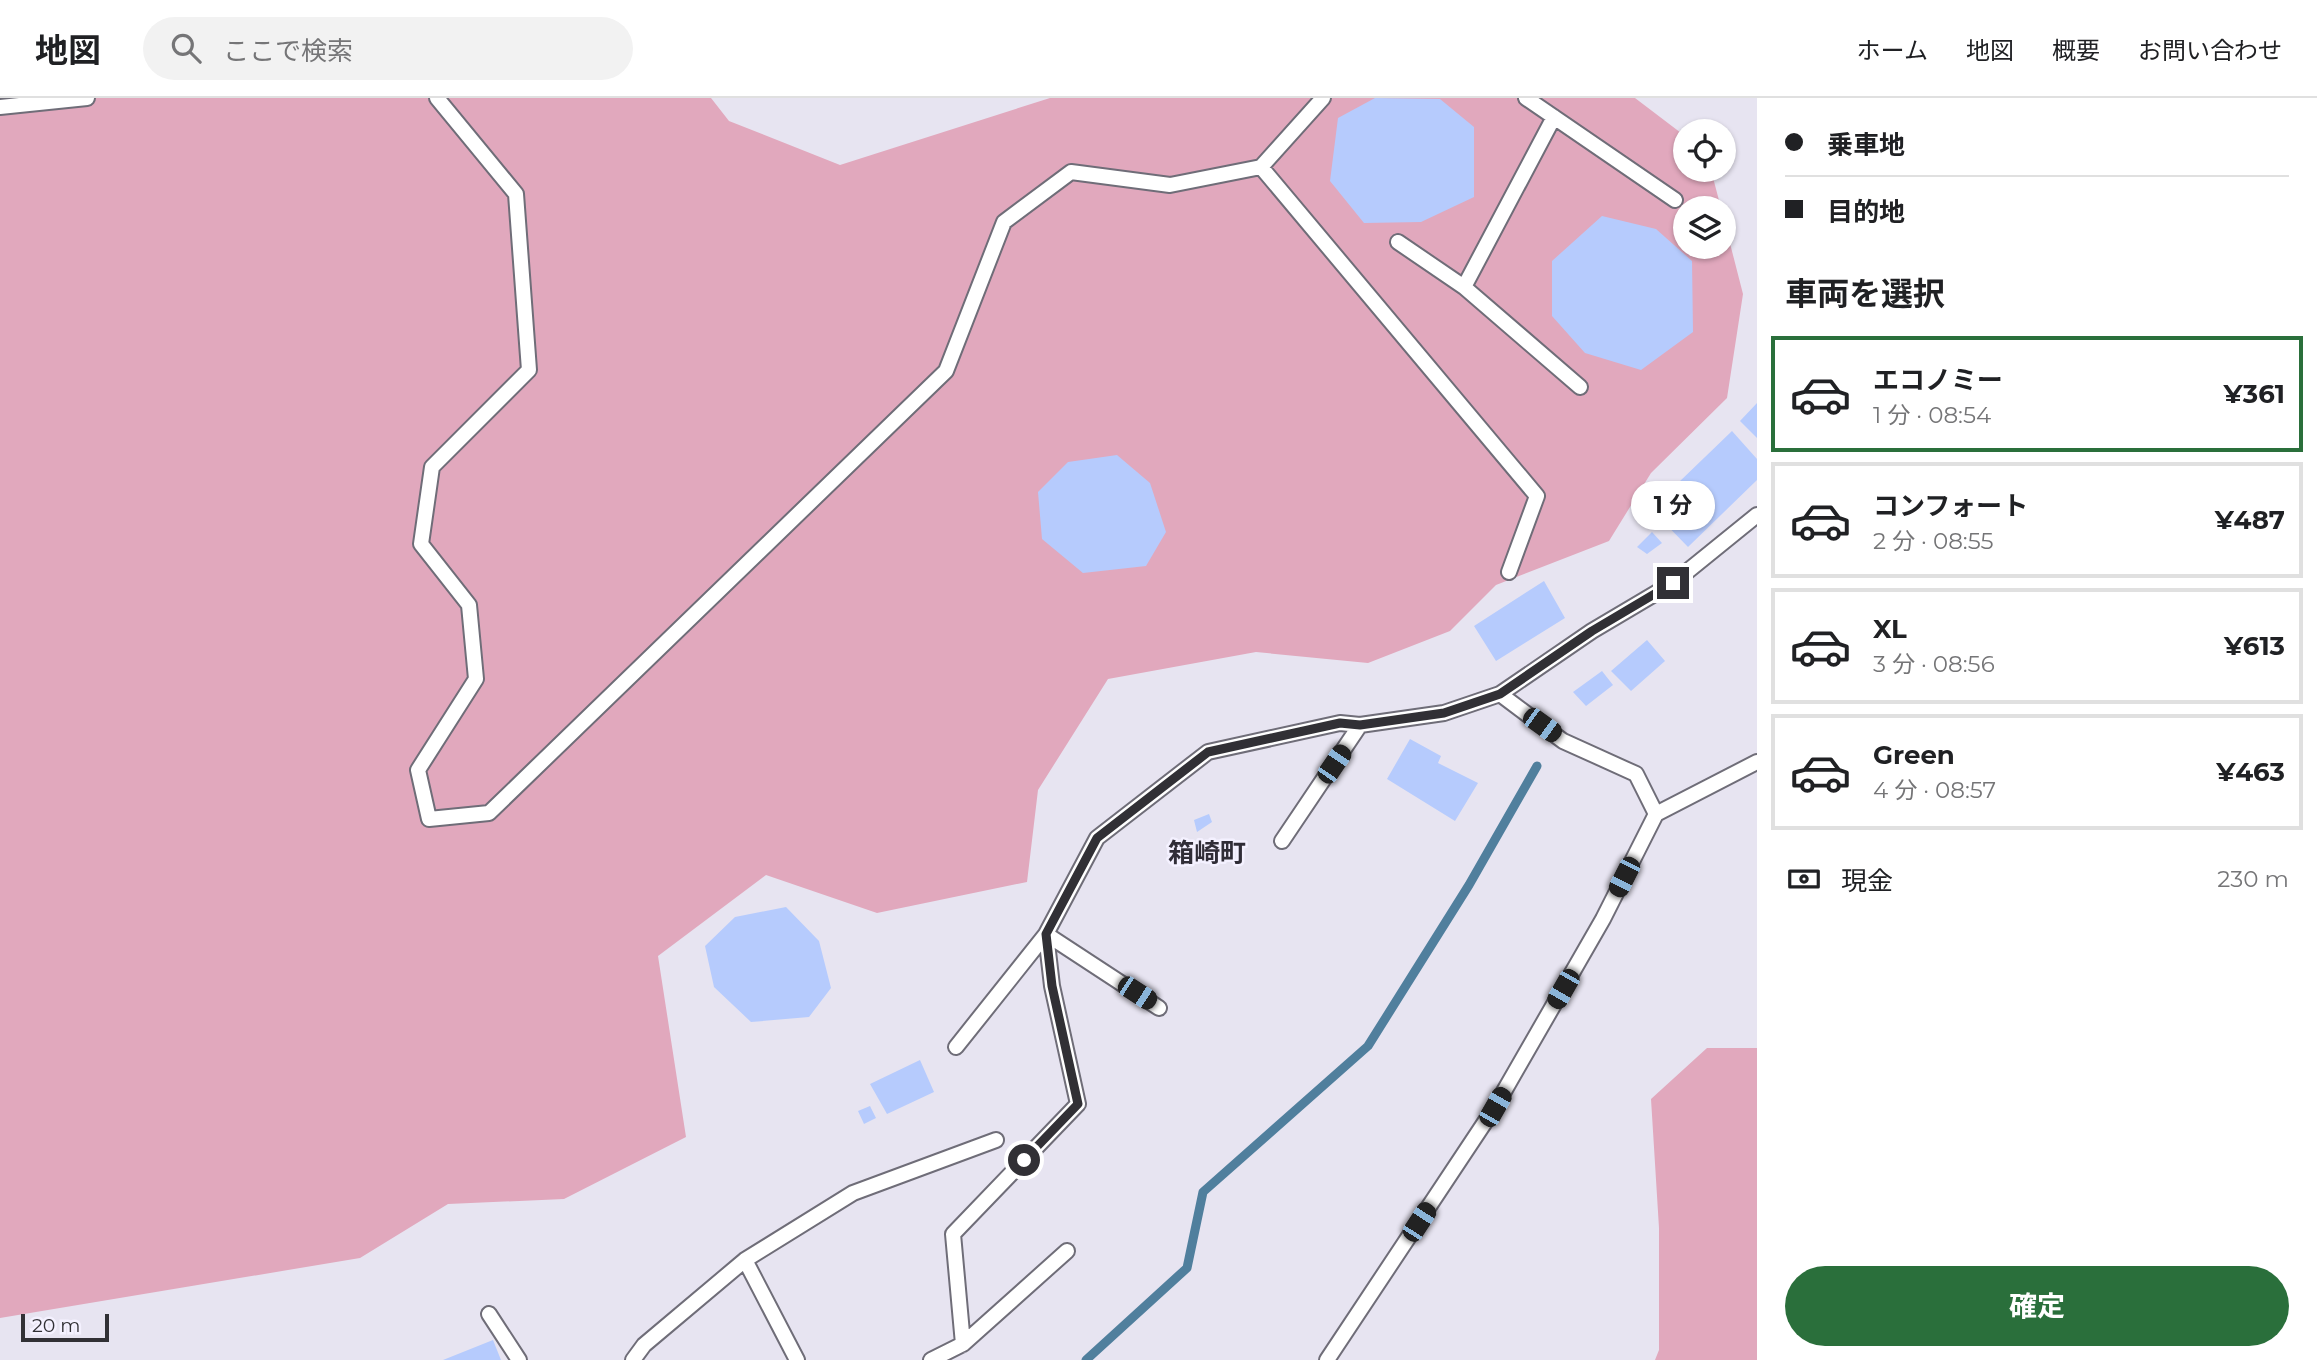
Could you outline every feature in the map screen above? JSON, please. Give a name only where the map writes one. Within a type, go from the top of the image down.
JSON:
[{"type":"lane","points":[[0,107],[87,98]]},
{"type":"lane","points":[[437,98],[516,194],[529,370],[432,467],[421,544],[469,605],[476,679],[418,770],[429,819],[489,813],[946,371],[1004,222],[1072,172],[1170,184],[1261,167],[1323,98]]},
{"type":"lane","points":[[1526,98],[1673,199]]},
{"type":"lane","points":[[1464,287],[1555,117]]},
{"type":"lane","points":[[1261,167],[1537,496],[1509,572]]},
{"type":"lane","points":[[1398,242],[1464,287],[1580,387]]},
{"type":"lane","points":[[956,1047],[1046,934],[1097,838],[1208,752],[1340,723],[1360,725],[1444,713],[1500,694],[1592,631],[1673,583],[1757,515]]},
{"type":"lane","points":[[1500,694],[1563,741],[1636,774],[1656,814]]},
{"type":"lane","points":[[1282,841],[1360,725]]},
{"type":"lane","points":[[1327,1360],[1495,1107],[1603,919],[1656,814],[1757,762]]},
{"type":"lane","points":[[1046,934],[1159,1008]]},
{"type":"lane","points":[[963,1344],[953,1234],[1078,1104],[1052,986],[1046,934]]},
{"type":"lane","points":[[633,1360],[644,1345],[745,1260],[853,1193],[996,1140]]},
{"type":"lane","points":[[931,1360],[963,1344],[1067,1251]]},
{"type":"lane","points":[[745,1260],[797,1360]]},
{"type":"lane","points":[[489,1314],[519,1360]]},
{"type":"shaded area","points":[[0,98],[711,98],[729,121],[840,165],[1050,98],[1635,98],[1673,127],[1673,182],[1714,182],[1718,196],[1673,196],[1673,259],[1734,259],[1743,294],[1727,398],[1651,473],[1609,541],[1496,585],[1450,631],[1368,663],[1256,652],[1108,679],[1038,790],[1027,882],[877,913],[766,875],[658,956],[686,1137],[564,1199],[448,1204],[360,1258],[0,1318]]},
{"type":"shaded area","points":[[1707,1048],[1757,1048],[1757,1360],[1655,1360],[1659,1350],[1659,1228],[1651,1099]]},
{"type":"building","points":[[1375,98],[1440,99],[1474,127],[1474,197],[1421,222],[1364,223],[1330,181],[1338,118]]},
{"type":"building","points":[[1602,216],[1656,229],[1673,244],[1673,259],[1692,261],[1693,332],[1641,370],[1585,353],[1552,316],[1552,261]]},
{"type":"building","points":[[1757,403],[1757,438],[1740,421]]},
{"type":"building","points":[[1732,431],[1757,459],[1757,480],[1688,547],[1651,509]]},
{"type":"building","points":[[1117,455],[1150,483],[1166,532],[1146,566],[1083,573],[1042,539],[1038,492],[1068,462]]},
{"type":"building","points":[[1652,532],[1662,543],[1647,554],[1637,547]]},
{"type":"building","points":[[1544,581],[1565,618],[1496,661],[1474,626]]},
{"type":"building","points":[[1647,640],[1665,661],[1631,691],[1611,671]]},
{"type":"building","points":[[1602,671],[1613,685],[1586,706],[1573,692]]},
{"type":"building","points":[[1410,739],[1441,756],[1438,763],[1478,783],[1455,821],[1387,779]]},
{"type":"building","points":[[1209,814],[1212,822],[1197,832],[1194,820]]},
{"type":"building","points":[[786,907],[819,941],[831,988],[809,1017],[751,1022],[714,987],[705,946],[735,917]]},
{"type":"building","points":[[920,1060],[934,1092],[887,1114],[870,1084]]},
{"type":"building","points":[[870,1106],[876,1118],[864,1124],[858,1111]]},
{"type":"building","points":[[493,1340],[501,1360],[443,1360]]},
{"type":"waterway","points":[[1086,1360],[1187,1268],[1203,1192],[1368,1046],[1469,885],[1537,766]]},
{"type":"district","name":"箱崎町","points":[[1207,853]]},
{"type":"route","points":[[1024,1160],[1078,1104],[1052,986],[1046,934],[1097,838],[1208,752],[1340,723],[1360,725],[1444,713],[1500,694],[1592,631],[1673,583]]}]
